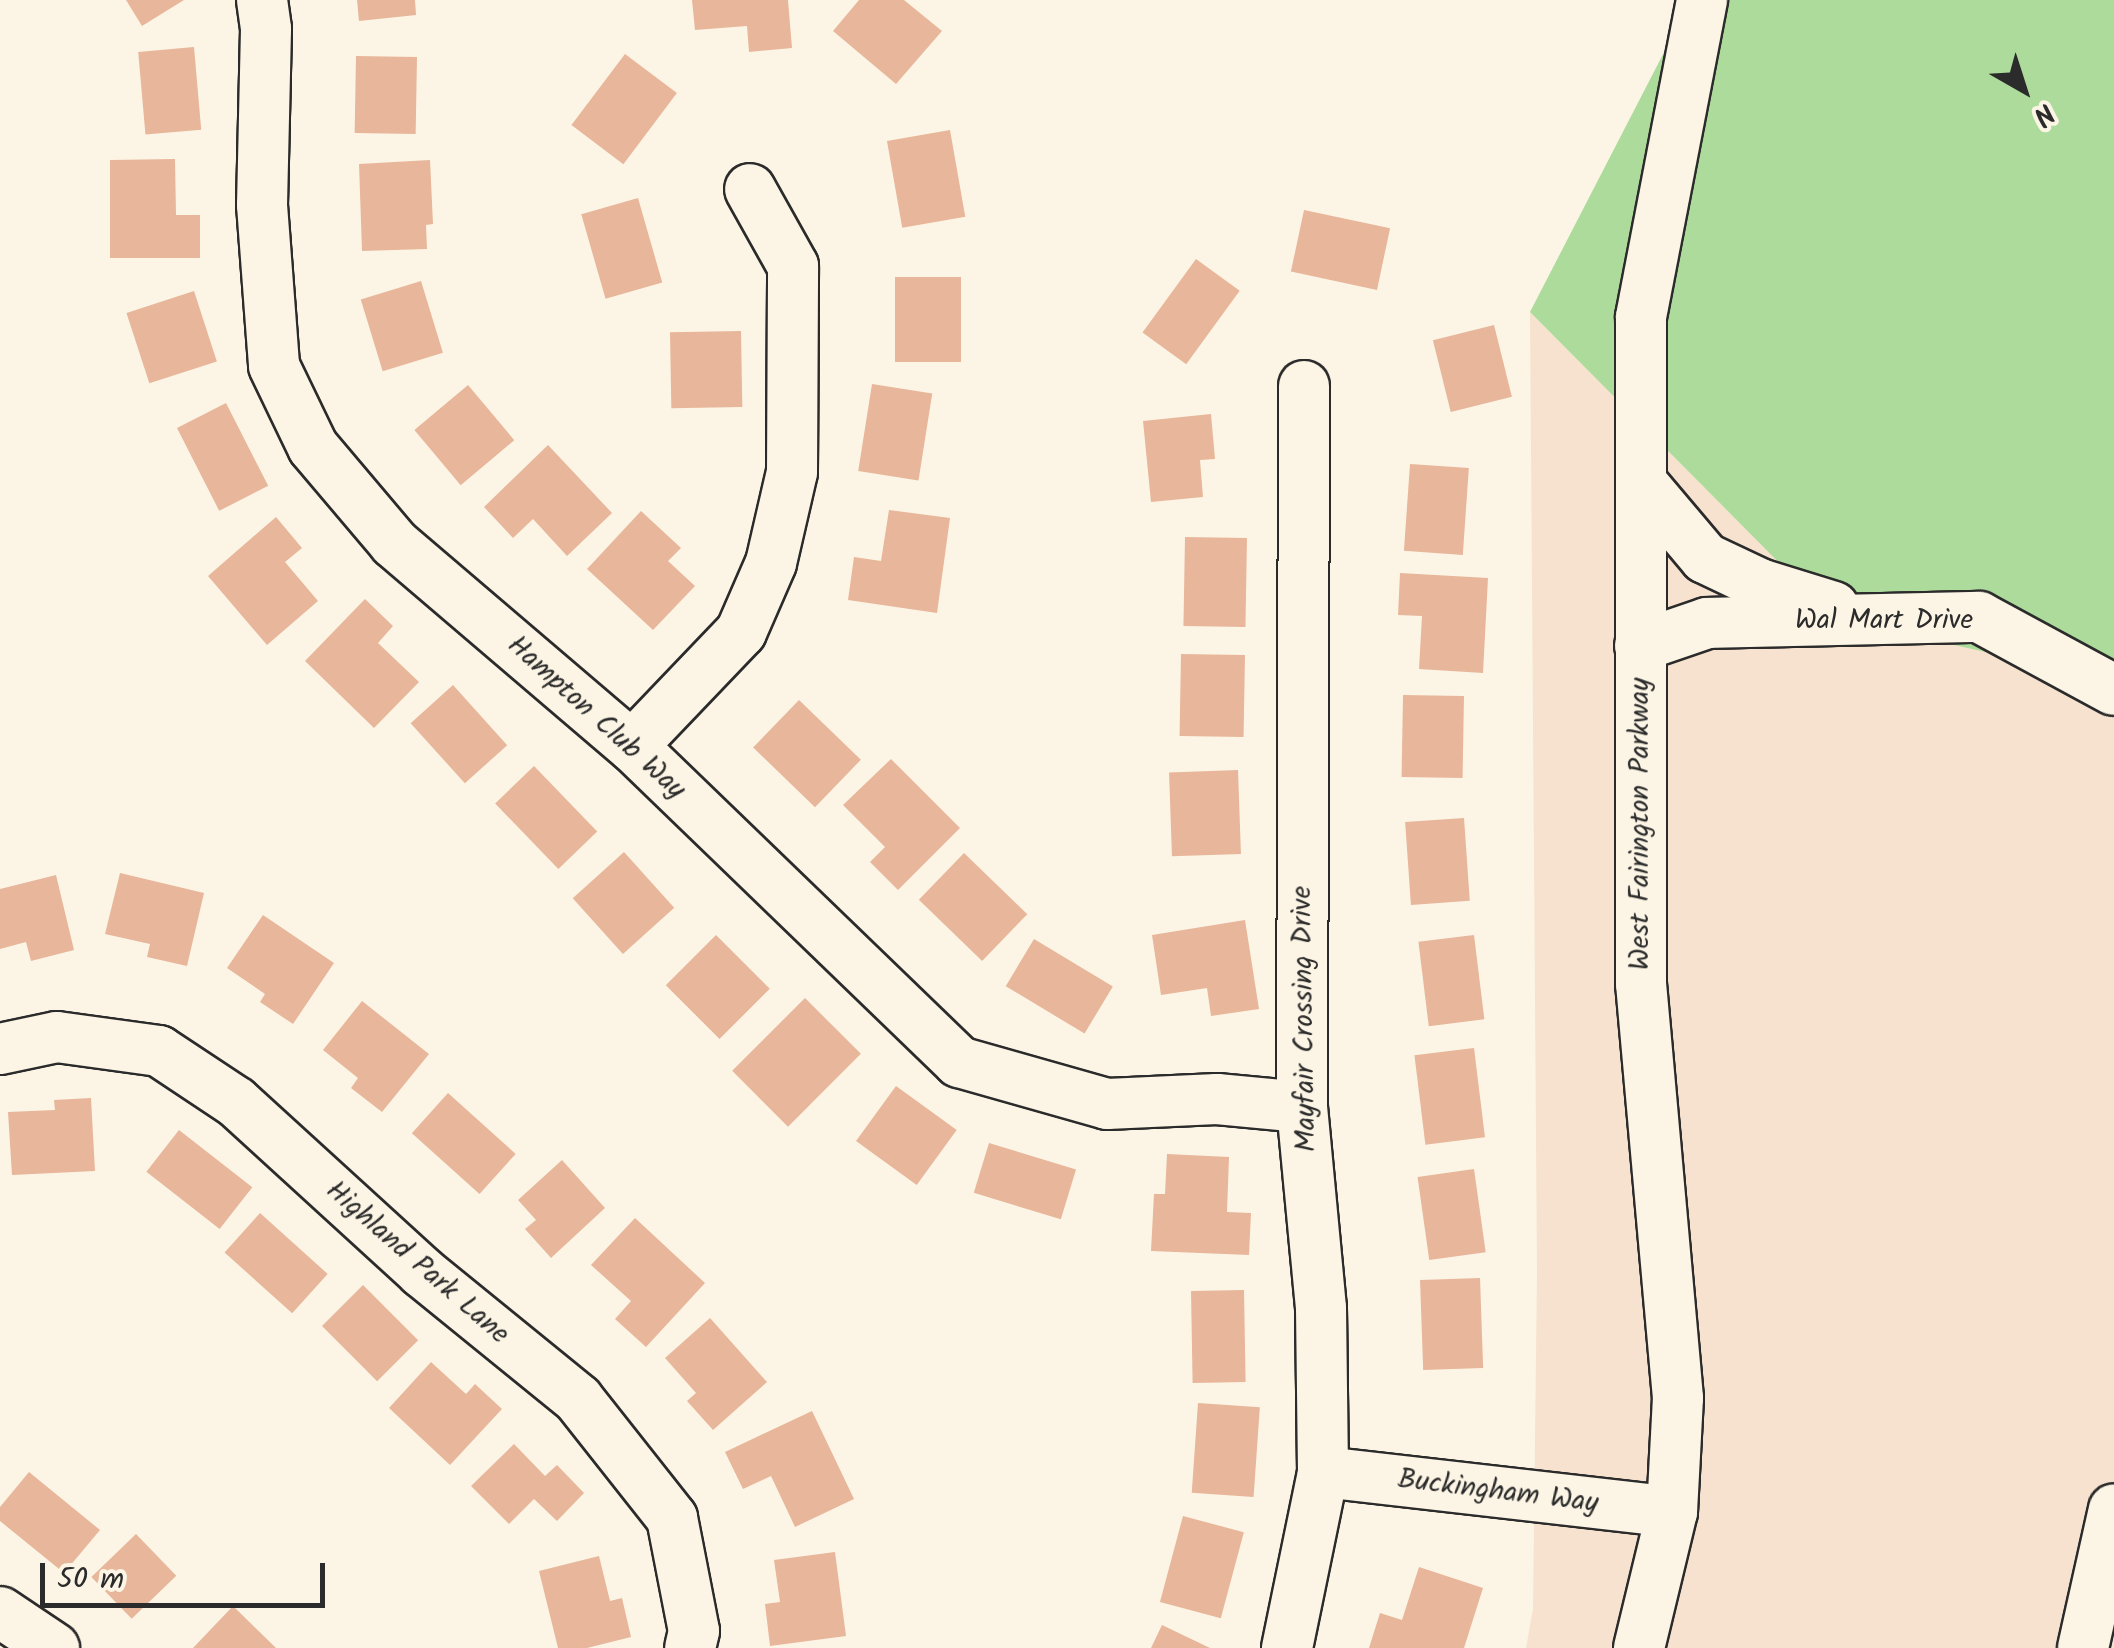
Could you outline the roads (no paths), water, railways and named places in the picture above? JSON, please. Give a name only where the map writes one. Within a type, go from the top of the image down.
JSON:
[{"type":"street","name":"Hampton Club Way","points":[[262,0],[266,28],[262,205],[274,366],[313,447],[394,543],[632,746],[960,1062],[1106,1104],[1216,1099],[1302,1107]]},
{"type":"street","name":"West Fairington Parkway","points":[[1640,1648],[1672,1512],[1678,1398],[1641,984],[1641,317],[1702,0]]},
{"type":"street","points":[[632,746],[741,632],[770,563],[792,472],[792,266],[750,189]]},
{"type":"street","name":"Mayfair Crossing Drive","points":[[1287,1648],[1324,1472],[1321,1308],[1302,1107],[1304,386]]},
{"type":"street","points":[[1640,482],[1705,558],[1760,584],[1872,619]]},
{"type":"street","name":"Wal Mart Drive","points":[[1640,646],[1707,624],[1979,617],[2114,690]]},
{"type":"street","name":"Highland Park Lane","points":[[0,1048],[57,1038],[159,1051],[236,1102],[422,1272],[578,1399],[672,1518],[694,1631],[690,1648]]},
{"type":"street","name":"Buckingham Way","points":[[1324,1472],[1672,1512]]},
{"type":"street","points":[[2083,1648],[2114,1509]]},
{"type":"street","points":[[0,1612],[54,1648]]}]
